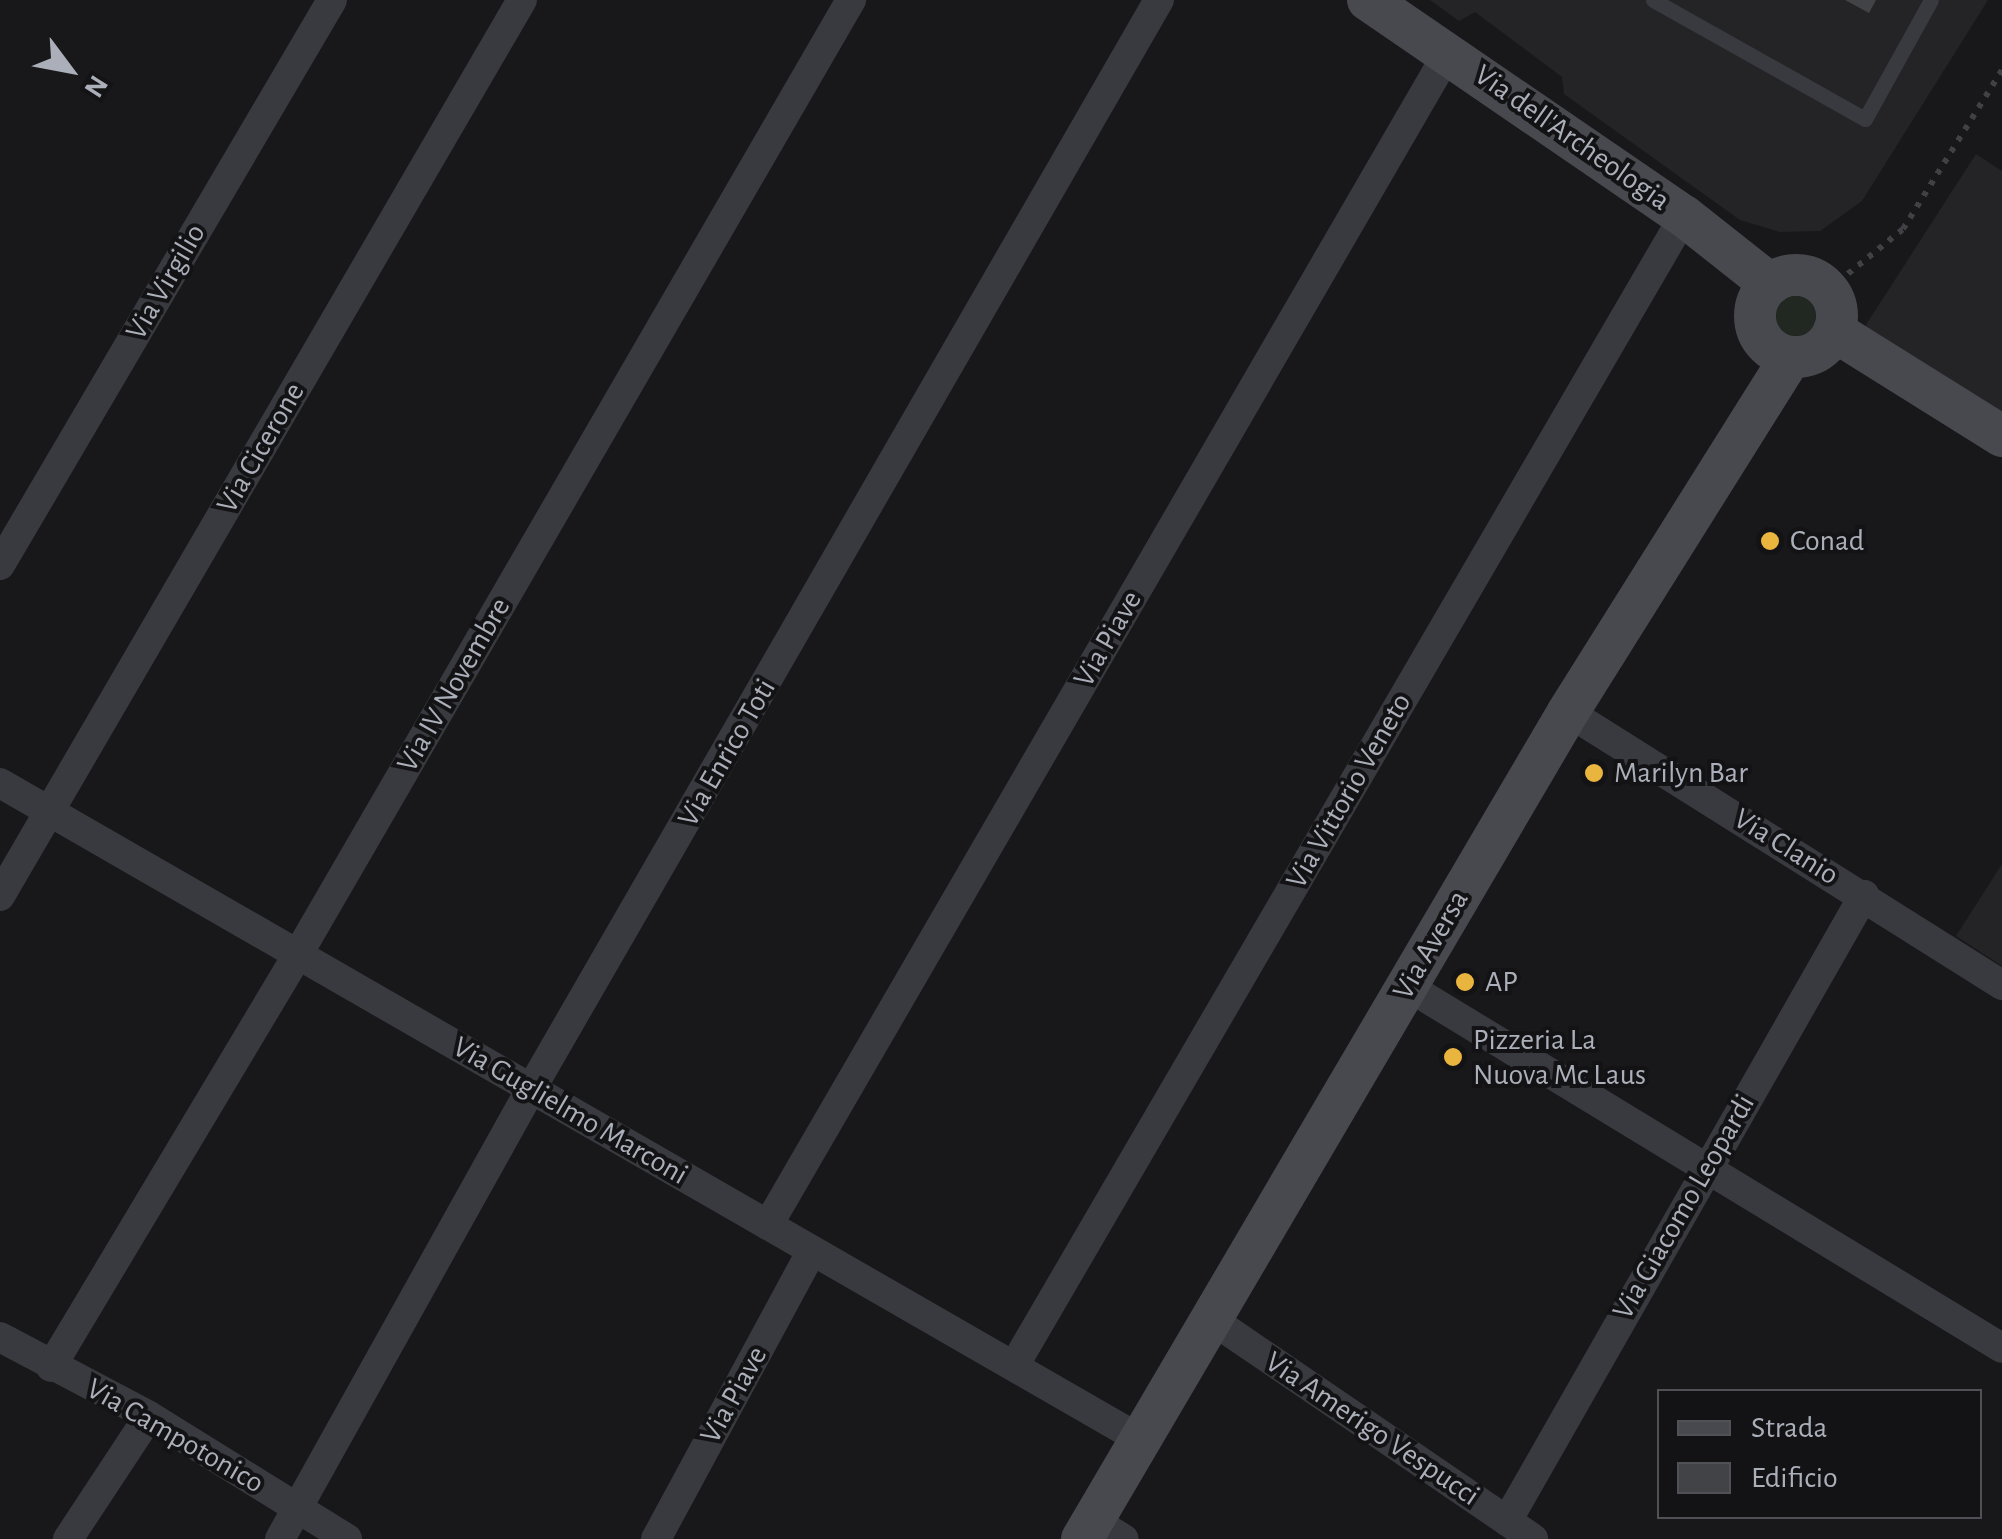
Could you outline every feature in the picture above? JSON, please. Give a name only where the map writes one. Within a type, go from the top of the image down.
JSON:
[{"type":"street","name":"Via Virgilio","points":[[0,565],[332,0]]},
{"type":"street","name":"Via Cicerone","points":[[0,896],[522,0]]},
{"type":"street","name":"Via IV Novembre","points":[[52,1367],[298,954],[850,0]]},
{"type":"street","name":"Via Enrico Toti","points":[[280,1539],[531,1088],[1159,0]]},
{"type":"street","name":"Via dell'Archeologia","points":[[1368,0],[1684,216],[1770,284]]},
{"type":"street","name":"Via Piave","points":[[768,1225],[1448,53]]},
{"type":"street","name":"Via Vittorio Veneto","points":[[1014,1366],[1684,216]]},
{"type":"street","points":[[1831,310],[1817,351],[1791,357],[1763,342],[1756,327],[1760,296],[1770,284],[1781,277],[1807,276],[1831,310],[2002,436]]},
{"type":"street","name":"Via Aversa","points":[[1099,1532],[1140,1439],[1568,712],[1791,357]]},
{"type":"street","name":"Via Clanio","points":[[1568,712],[1864,894],[2002,985]]},
{"type":"street","name":"Via Guglielmo Marconi","points":[[0,783],[1140,1439]]},
{"type":"street","name":"Via Giacomo Leopardi","points":[[1506,1521],[1864,894]]},
{"type":"street","points":[[1407,986],[2002,1348]]},
{"type":"street","name":"Via Piave","points":[[656,1539],[812,1250]]},
{"type":"street","name":"Via Amerigo Vespucci","points":[[1211,1319],[1533,1539]]},
{"type":"street","name":"Via Campotonico","points":[[0,1336],[149,1416],[346,1539]]},
{"type":"street","points":[[68,1539],[149,1416]]},
{"type":"lane","points":[[1652,0],[1865,119],[1931,0]]},
{"type":"path","points":[[1831,310],[1903,228],[2002,70]]},
{"type":"shaded area","points":[[1430,0],[1988,0],[1862,201],[1820,231],[1780,232],[1740,220],[1564,94],[1562,77],[1475,12],[1459,21]]},
{"type":"shaded area","points":[[1976,154],[2002,171],[2002,423],[1860,334]]},
{"type":"shaded area","points":[[1796,296],[1810,302],[1816,316],[1810,330],[1796,336],[1782,330],[1776,316],[1782,302]]},
{"type":"shaded area","points":[[2002,864],[2002,966],[1956,936]]},
{"type":"building","points":[[1845,0],[1876,0],[1869,13]]},
{"type":"place","name":"Conad","points":[[1770,541]]},
{"type":"place","name":"Marilyn Bar","points":[[1594,773]]},
{"type":"place","name":"AP","points":[[1465,982]]},
{"type":"place","name":"Pizzeria La Nuova Mc Laus","points":[[1453,1057]]}]
